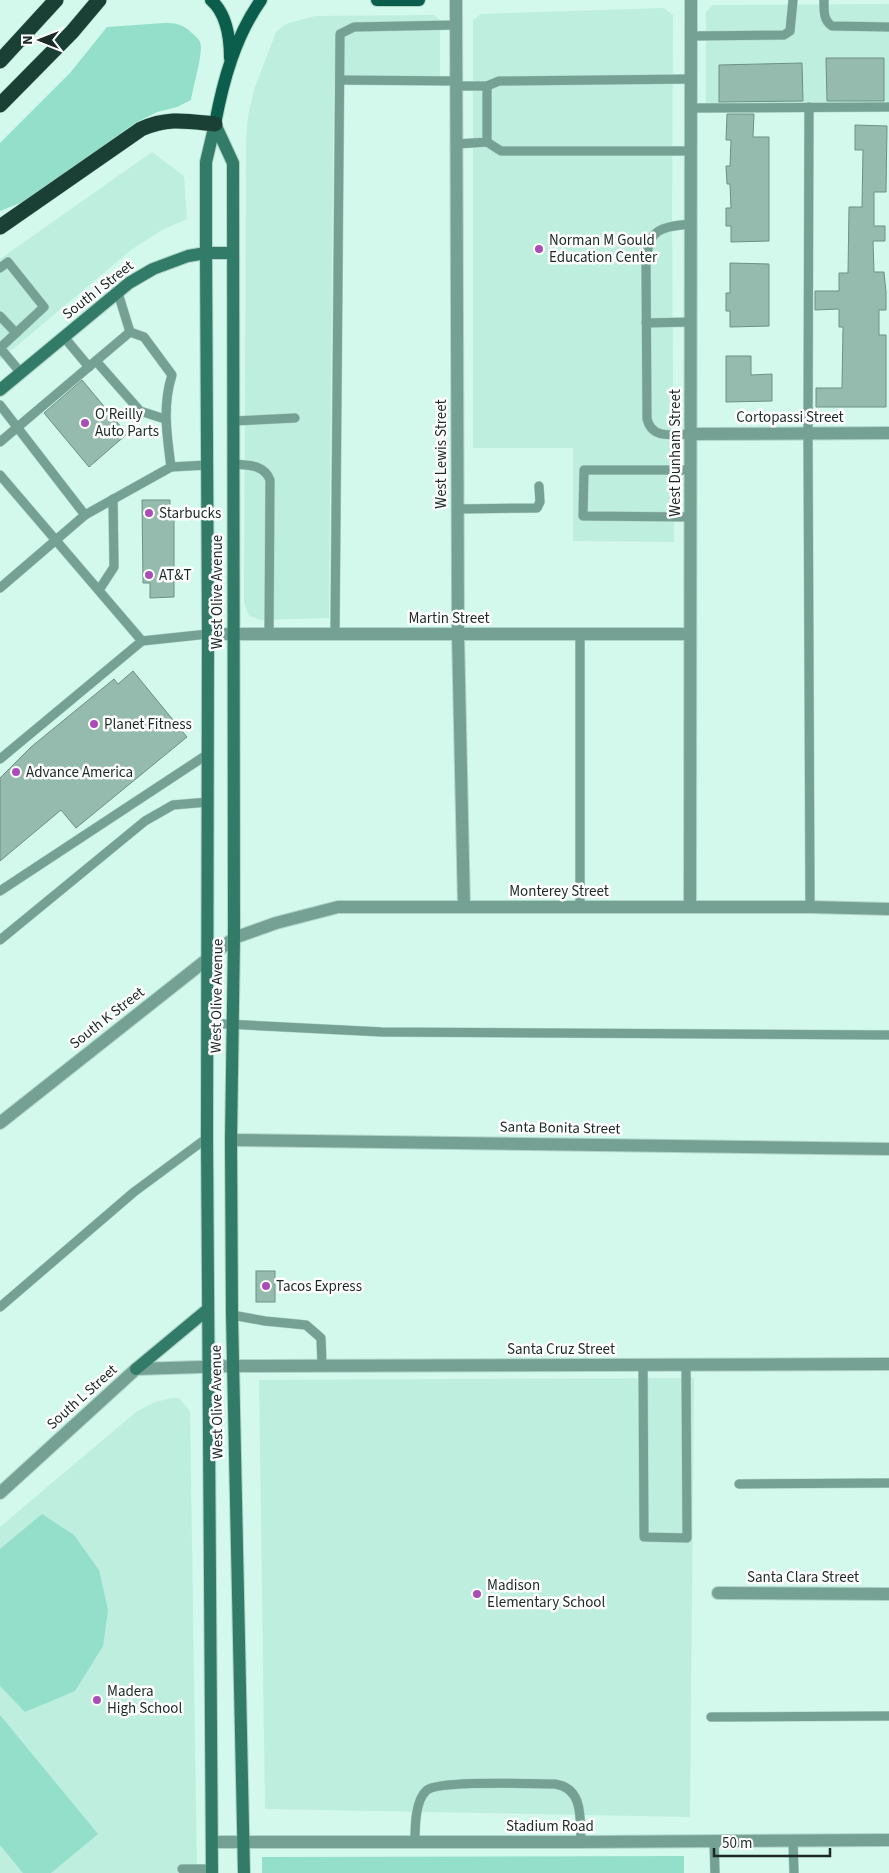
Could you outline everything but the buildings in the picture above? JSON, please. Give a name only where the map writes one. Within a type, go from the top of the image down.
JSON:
[{"type":"highway","points":[[0,61],[56,0]]},
{"type":"highway","points":[[0,105],[72,32],[99,0]]},
{"type":"highway","points":[[0,227],[141,129],[157,122],[171,120],[215,124]]},
{"type":"main road","points":[[211,0],[221,13],[228,31],[230,63]]},
{"type":"main road","name":"West Olive Avenue","points":[[212,1871],[207,1366],[208,634],[206,162],[220,96],[230,63],[241,36],[261,0]]},
{"type":"main road","points":[[377,0],[419,0]]},
{"type":"main road","name":"West Olive Avenue","points":[[215,124],[233,163],[234,938],[230,1140],[232,1366],[244,1873]]},
{"type":"main road","name":"South I Street","points":[[0,390],[118,292],[153,269],[188,256],[206,253],[233,253]]},
{"type":"main road","points":[[136,1369],[207,1310]]},
{"type":"street","name":"West Lewis Street","points":[[456,0],[458,635],[464,907]]},
{"type":"street","name":"West Dunham Street","points":[[690,907],[691,0]]},
{"type":"street","name":"Cortopassi Street","points":[[691,434],[889,433]]},
{"type":"street","name":"Martin Street","points":[[208,634],[690,634]]},
{"type":"street","name":"Monterey Street","points":[[234,938],[276,923],[338,907],[810,907],[889,909]]},
{"type":"street","name":"South K Street","points":[[0,1123],[234,938]]},
{"type":"street","name":"Santa Bonita Street","points":[[230,1140],[889,1150]]},
{"type":"street","name":"Santa Cruz Street","points":[[232,1366],[889,1364]]},
{"type":"street","name":"South L Street","points":[[0,1493],[136,1369],[232,1366]]},
{"type":"street","name":"Santa Clara Street","points":[[718,1593],[889,1594]]},
{"type":"street","name":"Stadium Road","points":[[212,1842],[889,1840]]},
{"type":"lane","points":[[691,36],[784,35],[790,31],[793,0]]},
{"type":"lane","points":[[824,0],[825,17],[832,26],[889,27]]},
{"type":"lane","points":[[335,634],[340,34],[354,27],[456,25]]},
{"type":"lane","points":[[340,80],[487,86],[499,81],[691,79]]},
{"type":"lane","points":[[487,86],[488,142]]},
{"type":"lane","points":[[809,107],[810,907]]},
{"type":"lane","points":[[691,108],[889,107]]},
{"type":"lane","points":[[457,144],[488,142],[501,151],[691,151]]},
{"type":"lane","points":[[691,224],[663,228],[654,234],[649,242],[646,264],[647,419],[649,427],[654,432],[660,434],[691,434]]},
{"type":"lane","points":[[0,268],[8,262],[44,307],[0,348],[21,373]]},
{"type":"lane","points":[[118,292],[130,332]]},
{"type":"lane","points":[[0,316],[16,333]]},
{"type":"lane","points":[[646,323],[691,322]]},
{"type":"lane","points":[[0,442],[130,332]]},
{"type":"lane","points":[[130,332],[144,337],[172,375],[166,391],[165,419],[171,467]]},
{"type":"lane","points":[[64,337],[140,411],[165,419]]},
{"type":"lane","points":[[0,405],[86,515]]},
{"type":"lane","points":[[233,420],[295,418]]},
{"type":"lane","points":[[232,464],[255,466],[268,474],[270,480],[269,634]]},
{"type":"lane","points":[[0,588],[86,515],[171,467],[207,465]]},
{"type":"lane","points":[[691,470],[584,470],[583,516],[691,517]]},
{"type":"lane","points":[[0,475],[142,641]]},
{"type":"lane","points":[[458,509],[537,508],[540,502],[539,486]]},
{"type":"lane","points":[[99,590],[114,568],[113,499]]},
{"type":"lane","points":[[0,759],[142,641],[208,634]]},
{"type":"lane","points":[[580,634],[580,907]]},
{"type":"lane","points":[[0,891],[208,754]]},
{"type":"lane","points":[[0,940],[145,821],[173,805],[208,802]]},
{"type":"lane","points":[[207,1023],[382,1032],[889,1035]]},
{"type":"lane","points":[[0,1307],[134,1192],[207,1138]]},
{"type":"lane","points":[[232,1315],[265,1321],[306,1325],[321,1338],[322,1366]]},
{"type":"lane","points":[[643,1365],[644,1537],[687,1538],[686,1365]]},
{"type":"lane","points":[[739,1484],[889,1483]]},
{"type":"lane","points":[[711,1717],[889,1716]]},
{"type":"lane","points":[[415,1842],[415,1819],[420,1803],[426,1791],[433,1787],[470,1784],[555,1784],[563,1785],[570,1789],[576,1798],[580,1812],[581,1842]]},
{"type":"lane","points":[[714,1840],[715,1873]]},
{"type":"lane","points":[[793,1840],[794,1873]]},
{"type":"lane","points":[[182,1869],[212,1871]]},
{"type":"shaded area","points":[[889,4],[889,103],[706,103],[706,12],[713,5]]},
{"type":"shaded area","points":[[664,8],[673,15],[674,542],[573,541],[573,448],[473,448],[473,20],[481,14]]},
{"type":"shaded area","points":[[434,15],[440,20],[440,76],[334,77],[329,618],[261,620],[249,616],[244,603],[246,140],[248,116],[254,90],[276,32],[286,24],[315,16]]},
{"type":"shaded area","points":[[164,23],[182,26],[198,38],[200,42],[199,61],[191,100],[177,107],[157,112],[135,123],[28,200],[0,211],[0,143],[70,73],[107,27]]},
{"type":"shaded area","points":[[152,152],[184,176],[187,219],[162,230],[131,250],[0,360],[0,259]]},
{"type":"shaded area","name":"Madison Elementary School","points":[[694,1378],[690,1817],[265,1809],[259,1380]]},
{"type":"shaded area","name":"Madera High School","points":[[179,1398],[190,1411],[197,1873],[0,1873],[0,1527],[136,1412],[155,1402]]},
{"type":"shaded area","points":[[42,1514],[74,1535],[99,1570],[108,1610],[103,1646],[75,1691],[25,1712],[0,1686],[0,1549]]},
{"type":"shaded area","points":[[0,1715],[98,1834],[51,1873],[23,1873],[0,1845]]},
{"type":"shaded area","points":[[684,1856],[684,1873],[262,1873],[262,1857]]},
{"type":"place","name":"Norman M Gould Education Center","points":[[539,249]]},
{"type":"place","name":"O'Reilly Auto Parts","points":[[85,423]]},
{"type":"place","name":"Starbucks","points":[[149,513]]},
{"type":"place","name":"AT&T","points":[[149,575]]},
{"type":"place","name":"Planet Fitness","points":[[94,724]]},
{"type":"place","name":"Advance America","points":[[16,772]]},
{"type":"place","name":"Tacos Express","points":[[266,1286]]},
{"type":"place","name":"Madison Elementary School","points":[[477,1594]]},
{"type":"place","name":"Madera High School","points":[[97,1700]]}]
